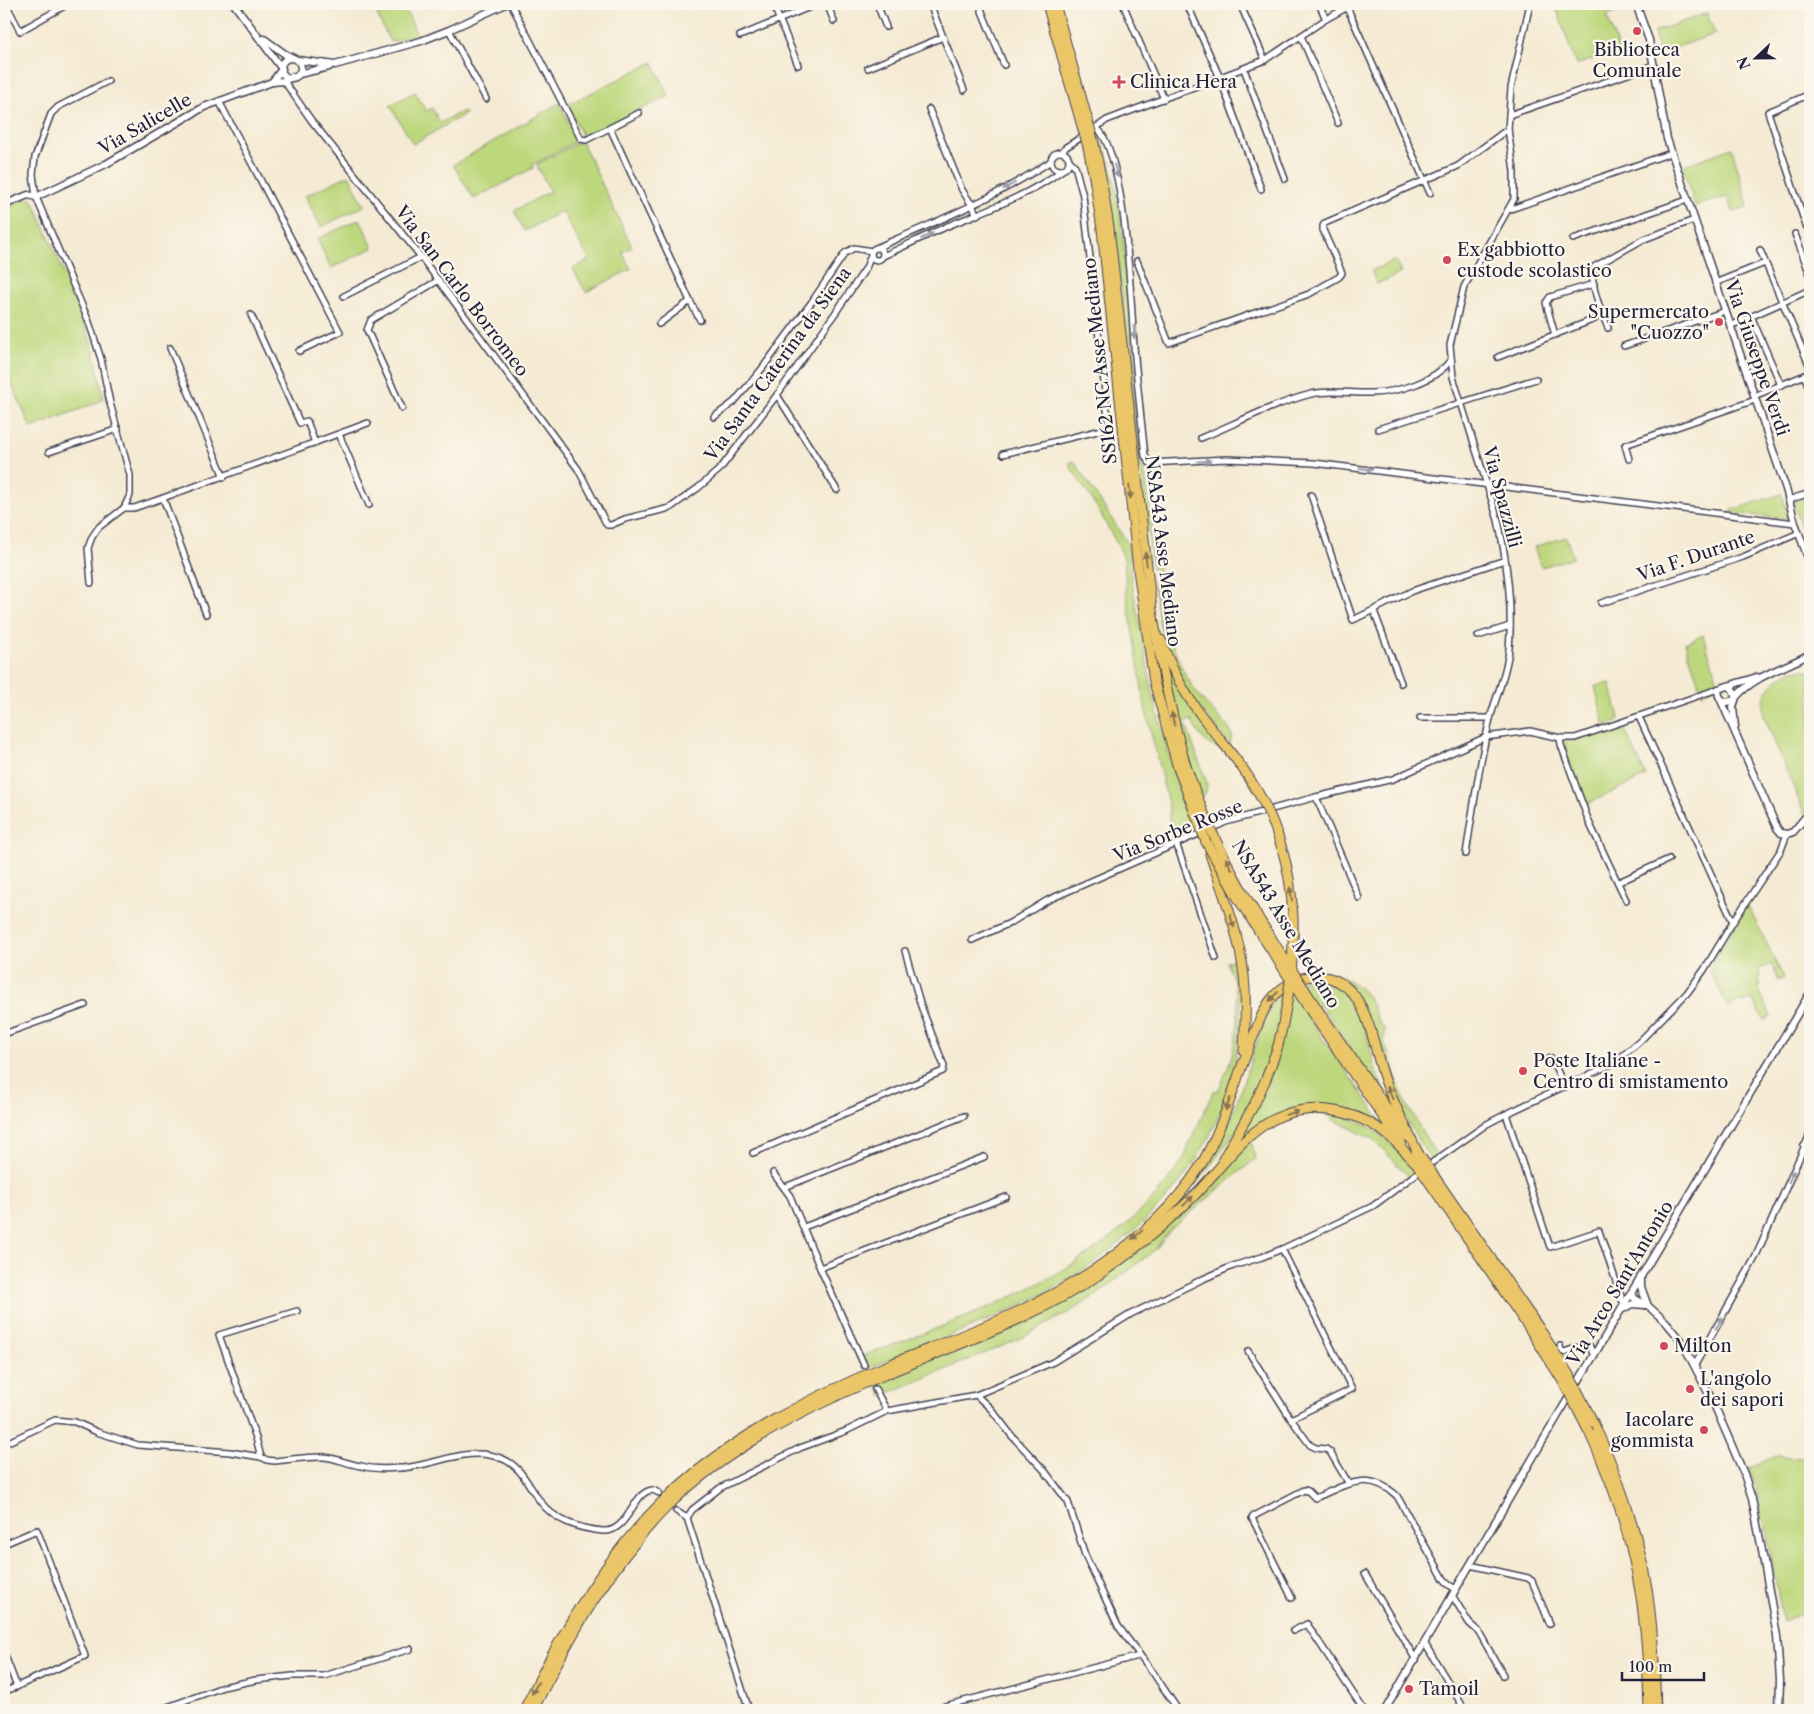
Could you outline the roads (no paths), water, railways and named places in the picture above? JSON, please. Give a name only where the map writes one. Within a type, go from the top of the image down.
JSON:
[{"type":"highway","name":"NSA543 Asse Mediano","points":[[1047,4],[1099,182],[1109,227],[1152,611],[1162,671],[1182,767],[1234,876],[1315,1012]]},
{"type":"highway","name":"SS162 NC Asse Mediano","points":[[1055,4],[1093,139],[1099,182],[1102,229],[1134,535]]},
{"type":"highway","name":"NSA543 Asse Mediano","points":[[1134,535],[1154,682],[1206,842],[1244,909],[1535,1329]]},
{"type":"highway","points":[[533,1710],[571,1636],[612,1571],[638,1538],[668,1506],[701,1477],[747,1445],[791,1419],[842,1393],[1029,1316],[1066,1296],[1102,1273],[1151,1236],[1214,1174],[1234,1146],[1266,1079],[1278,1046],[1293,957],[1293,904],[1278,834],[1265,806],[1251,781],[1186,696],[1167,658],[1152,611]]},
{"type":"highway","points":[[1206,842],[1234,927],[1242,962],[1245,988],[1244,1058]]},
{"type":"highway","points":[[524,1710],[567,1627],[584,1599],[624,1544],[662,1502],[708,1463],[747,1436],[828,1392],[1025,1309],[1064,1289],[1100,1265],[1143,1231],[1173,1202],[1195,1174],[1210,1147],[1236,1086],[1244,1058],[1268,1003],[1280,989],[1297,979],[1313,976],[1330,978],[1348,987],[1364,1012],[1388,1088],[1416,1157]]},
{"type":"highway","points":[[1234,1146],[1272,1120],[1289,1113],[1309,1109],[1331,1110],[1348,1113],[1368,1122],[1416,1157]]},
{"type":"highway","points":[[1535,1329],[1571,1378],[1593,1422],[1617,1478],[1627,1509],[1644,1573],[1650,1610],[1656,1710]]},
{"type":"highway","points":[[1535,1329],[1589,1432],[1613,1488],[1623,1518],[1642,1603],[1649,1710]]},
{"type":"street","points":[[6,4],[20,31],[68,4]]},
{"type":"street","points":[[234,4],[286,76],[295,76],[301,65],[296,59],[273,47],[256,32]]},
{"type":"street","name":"Via Salicelle","points":[[4,205],[28,196],[36,197],[98,168],[204,107],[272,82],[284,81],[295,76],[414,43],[449,30],[506,4]]},
{"type":"street","points":[[511,4],[581,139],[586,140],[639,113]]},
{"type":"street","points":[[774,4],[798,65]]},
{"type":"street","points":[[740,36],[817,4]]},
{"type":"street","points":[[827,4],[834,21]]},
{"type":"street","points":[[877,4],[886,26]]},
{"type":"street","points":[[930,4],[964,90]]},
{"type":"street","points":[[979,4],[1004,65]]},
{"type":"street","points":[[1123,4],[1164,99]]},
{"type":"street","points":[[1187,4],[1220,78],[1261,189]]},
{"type":"street","points":[[1240,4],[1265,60]]},
{"type":"street","points":[[1319,4],[1326,20]]},
{"type":"street","points":[[866,268],[873,251],[1008,187],[1051,161],[1054,155],[1062,152],[1071,143],[1107,120],[1265,60],[1353,4]]},
{"type":"street","name":"Via Spazzilli","points":[[1510,626],[1505,560],[1498,520],[1453,377],[1450,345],[1464,287],[1514,199],[1514,170],[1508,129],[1511,88],[1530,4]]},
{"type":"street","name":"Via Giuseppe Verdi","points":[[1636,4],[1649,40],[1671,153],[1810,563]]},
{"type":"street","points":[[1347,7],[1430,193]]},
{"type":"street","points":[[449,30],[486,99]]},
{"type":"street","points":[[1301,36],[1338,123]]},
{"type":"street","points":[[868,68],[943,37]]},
{"type":"street","points":[[272,82],[282,69],[285,60],[296,59],[335,65]]},
{"type":"street","points":[[1509,115],[1654,65]]},
{"type":"street","points":[[1244,69],[1285,179]]},
{"type":"street","points":[[92,583],[88,555],[92,537],[99,527],[124,508],[130,495],[131,479],[110,404],[101,359],[89,322],[36,197],[33,174],[35,157],[51,114],[58,107],[108,81]]},
{"type":"street","name":"Via San Carlo Borromeo","points":[[284,81],[311,120],[439,280],[578,469],[607,525]]},
{"type":"street","points":[[1806,226],[1768,112],[1810,94]]},
{"type":"street","points":[[219,101],[340,332],[299,351]]},
{"type":"street","points":[[929,108],[962,190],[976,215]]},
{"type":"street","points":[[1096,127],[1104,137],[1118,177],[1132,300],[1134,345],[1145,456],[1150,463],[1254,459],[1352,467],[1795,523]]},
{"type":"street","points":[[610,128],[700,320]]},
{"type":"street","points":[[1137,261],[1169,343],[1309,294],[1339,278],[1342,274],[1323,230],[1325,223],[1458,166],[1508,129]]},
{"type":"street","points":[[1003,454],[1106,429],[1109,426],[1084,201],[1075,166],[1070,161],[1068,155],[1071,143]]},
{"type":"street","points":[[1062,152],[1068,155]]},
{"type":"street","points":[[1508,210],[1671,153]]},
{"type":"street","points":[[1051,161],[1053,168],[1061,171]]},
{"type":"street","points":[[866,268],[876,260],[904,246],[1025,194],[1067,167],[1070,161]]},
{"type":"street","points":[[1573,239],[1687,200]]},
{"type":"street","points":[[1608,328],[1601,312],[1591,273],[1594,267],[1642,240],[1694,220]]},
{"type":"street","points":[[1795,234],[1810,275]]},
{"type":"street","points":[[900,238],[904,246]]},
{"type":"street","points":[[714,417],[734,402],[761,370],[811,303],[845,253],[854,248],[873,251],[882,250],[883,256]]},
{"type":"street","points":[[1760,250],[1810,367]]},
{"type":"street","points":[[873,251],[873,258],[876,260]]},
{"type":"street","points":[[344,296],[421,257]]},
{"type":"street","points":[[1715,283],[1765,262]]},
{"type":"street","name":"Via Santa Caterina da Siena","points":[[607,525],[625,518],[670,508],[698,488],[725,462],[777,395],[866,268]]},
{"type":"street","points":[[402,408],[367,330],[370,320],[439,280]]},
{"type":"street","points":[[1555,335],[1546,303],[1550,297],[1594,284]]},
{"type":"street","points":[[1730,326],[1810,290]]},
{"type":"street","points":[[659,324],[690,301]]},
{"type":"street","points":[[1624,346],[1725,311]]},
{"type":"street","points":[[1498,357],[1595,319],[1601,312]]},
{"type":"street","points":[[251,315],[300,423],[307,421],[315,443]]},
{"type":"street","points":[[1751,316],[1781,385]]},
{"type":"street","points":[[170,348],[224,477]]},
{"type":"street","points":[[1201,438],[1284,403],[1313,394],[1342,391],[1372,393],[1407,388],[1445,368],[1451,359]]},
{"type":"street","points":[[1629,459],[1625,444],[1755,398],[1810,373]]},
{"type":"street","points":[[1804,375],[1810,390]]},
{"type":"street","points":[[1378,429],[1536,379]]},
{"type":"street","points":[[777,395],[837,490]]},
{"type":"street","points":[[124,508],[134,508],[224,477],[368,423]]},
{"type":"street","points":[[50,452],[118,429]]},
{"type":"street","points":[[339,434],[369,505]]},
{"type":"street","points":[[1788,500],[1810,493]]},
{"type":"street","points":[[1312,495],[1353,620],[1412,591],[1505,560]]},
{"type":"street","points":[[163,498],[206,614]]},
{"type":"street","name":"Via F. Durante","points":[[1602,603],[1743,557],[1799,534]]},
{"type":"street","points":[[1374,611],[1401,683]]},
{"type":"street","points":[[1466,854],[1475,785],[1490,718],[1509,651],[1510,626],[1478,636]]},
{"type":"street","points":[[1720,698],[1725,702],[1736,699],[1748,685],[1810,654]]},
{"type":"street","points":[[1765,675],[1718,689],[1720,698],[1777,828],[1781,833],[1792,832],[1810,812]]},
{"type":"street","points":[[1728,686],[1732,688],[1736,699],[1733,718],[1736,734]]},
{"type":"street","name":"Via Sorbe Rosse","points":[[972,940],[1010,923],[1048,900],[1226,822],[1316,797],[1393,779],[1486,737],[1530,731],[1560,738],[1575,738],[1718,689]]},
{"type":"street","points":[[1639,717],[1733,922]]},
{"type":"street","points":[[1420,718],[1490,718]]},
{"type":"street","points":[[1560,738],[1588,822],[1619,882],[1626,900]]},
{"type":"street","points":[[1316,797],[1360,898]]},
{"type":"street","points":[[1433,1162],[1464,1139],[1506,1114],[1614,1063],[1640,1042],[1687,993],[1704,970],[1733,922],[1781,850],[1786,834]]},
{"type":"street","points":[[1176,844],[1216,958]]},
{"type":"street","points":[[1619,882],[1669,859]]},
{"type":"street","points":[[752,1153],[943,1071],[944,1066],[923,1013],[905,950]]},
{"type":"street","name":"Via Arco Sant'Antonio","points":[[1385,1710],[1810,994]]},
{"type":"street","points":[[4,1034],[85,1005]]},
{"type":"street","points":[[1546,1061],[1551,1058],[1565,1087]]},
{"type":"street","points":[[1506,1114],[1550,1247],[1599,1231],[1623,1308],[1633,1304],[1648,1306]]},
{"type":"street","points":[[785,1187],[964,1116]]},
{"type":"street","points":[[1695,1365],[1755,1258],[1810,1134]]},
{"type":"street","points":[[1804,1146],[1810,1155]]},
{"type":"street","points":[[804,1227],[984,1157]]},
{"type":"street","points":[[773,1173],[790,1196],[864,1365]]},
{"type":"street","points":[[687,1518],[692,1510],[720,1488],[800,1448],[855,1427],[887,1411],[976,1395],[1053,1362],[1131,1314],[1203,1279],[1233,1266],[1282,1249],[1373,1206],[1416,1174]]},
{"type":"street","points":[[820,1268],[1006,1197]]},
{"type":"street","points":[[1282,1249],[1352,1389],[1291,1418]]},
{"type":"street","points":[[1641,1277],[1641,1287],[1648,1306]]},
{"type":"street","points":[[1632,1292],[1634,1298],[1648,1306],[1682,1340],[1736,1452],[1752,1499],[1777,1636],[1780,1680],[1779,1710]]},
{"type":"street","points":[[260,1457],[256,1438],[219,1334],[297,1310]]},
{"type":"street","points":[[1560,1346],[1564,1352],[1589,1345],[1594,1356]]},
{"type":"street","points":[[1248,1350],[1310,1445],[1326,1449],[1330,1452],[1349,1484]]},
{"type":"street","points":[[875,1389],[887,1411]]},
{"type":"street","points":[[976,1395],[991,1409],[1012,1436],[1044,1470],[1068,1502],[1085,1556],[1118,1626],[1178,1710]]},
{"type":"street","points":[[4,1444],[55,1420],[75,1422],[97,1432],[138,1445],[230,1452],[274,1461],[323,1457],[363,1467],[400,1468],[476,1454],[491,1456],[503,1458],[514,1466],[539,1501],[557,1517],[571,1524],[608,1531],[618,1528],[645,1492],[653,1490],[659,1493]]},
{"type":"street","points":[[1292,1598],[1252,1518],[1304,1490],[1308,1491],[1315,1498],[1349,1484],[1366,1481],[1376,1482],[1388,1487],[1397,1496],[1444,1579],[1456,1589]]},
{"type":"street","points":[[676,1511],[687,1518],[749,1710]]},
{"type":"street","points":[[4,1544],[37,1530],[85,1656],[4,1692]]},
{"type":"street","points":[[1470,1565],[1532,1580],[1550,1624]]},
{"type":"street","points":[[1365,1574],[1416,1660]]},
{"type":"street","points":[[1452,1595],[1469,1623],[1479,1632],[1503,1675]]},
{"type":"street","points":[[1293,1631],[1308,1624],[1364,1710]]},
{"type":"street","points":[[1425,1644],[1465,1710]]},
{"type":"street","points":[[159,1710],[223,1686],[292,1676],[324,1676],[410,1649]]},
{"type":"street","points":[[4,1653],[17,1687]]},
{"type":"street","points":[[929,1710],[1139,1656]]},
{"type":"place","name":"Biblioteca Comunale","points":[[1637,31]]},
{"type":"place","name":"Clinica Hera","points":[[1119,82]]},
{"type":"place","name":"Ex gabbiotto custode scolastico","points":[[1447,260]]},
{"type":"place","name":"Supermercato \"Cuozzo\"","points":[[1719,322]]},
{"type":"place","name":"Poste Italiane - Centro di smistamento","points":[[1523,1071]]},
{"type":"place","name":"Milton","points":[[1664,1346]]},
{"type":"place","name":"L'angolo dei sapori","points":[[1690,1389]]},
{"type":"place","name":"Iacolare gommista","points":[[1704,1430]]},
{"type":"place","name":"Tamoil","points":[[1409,1689]]}]
